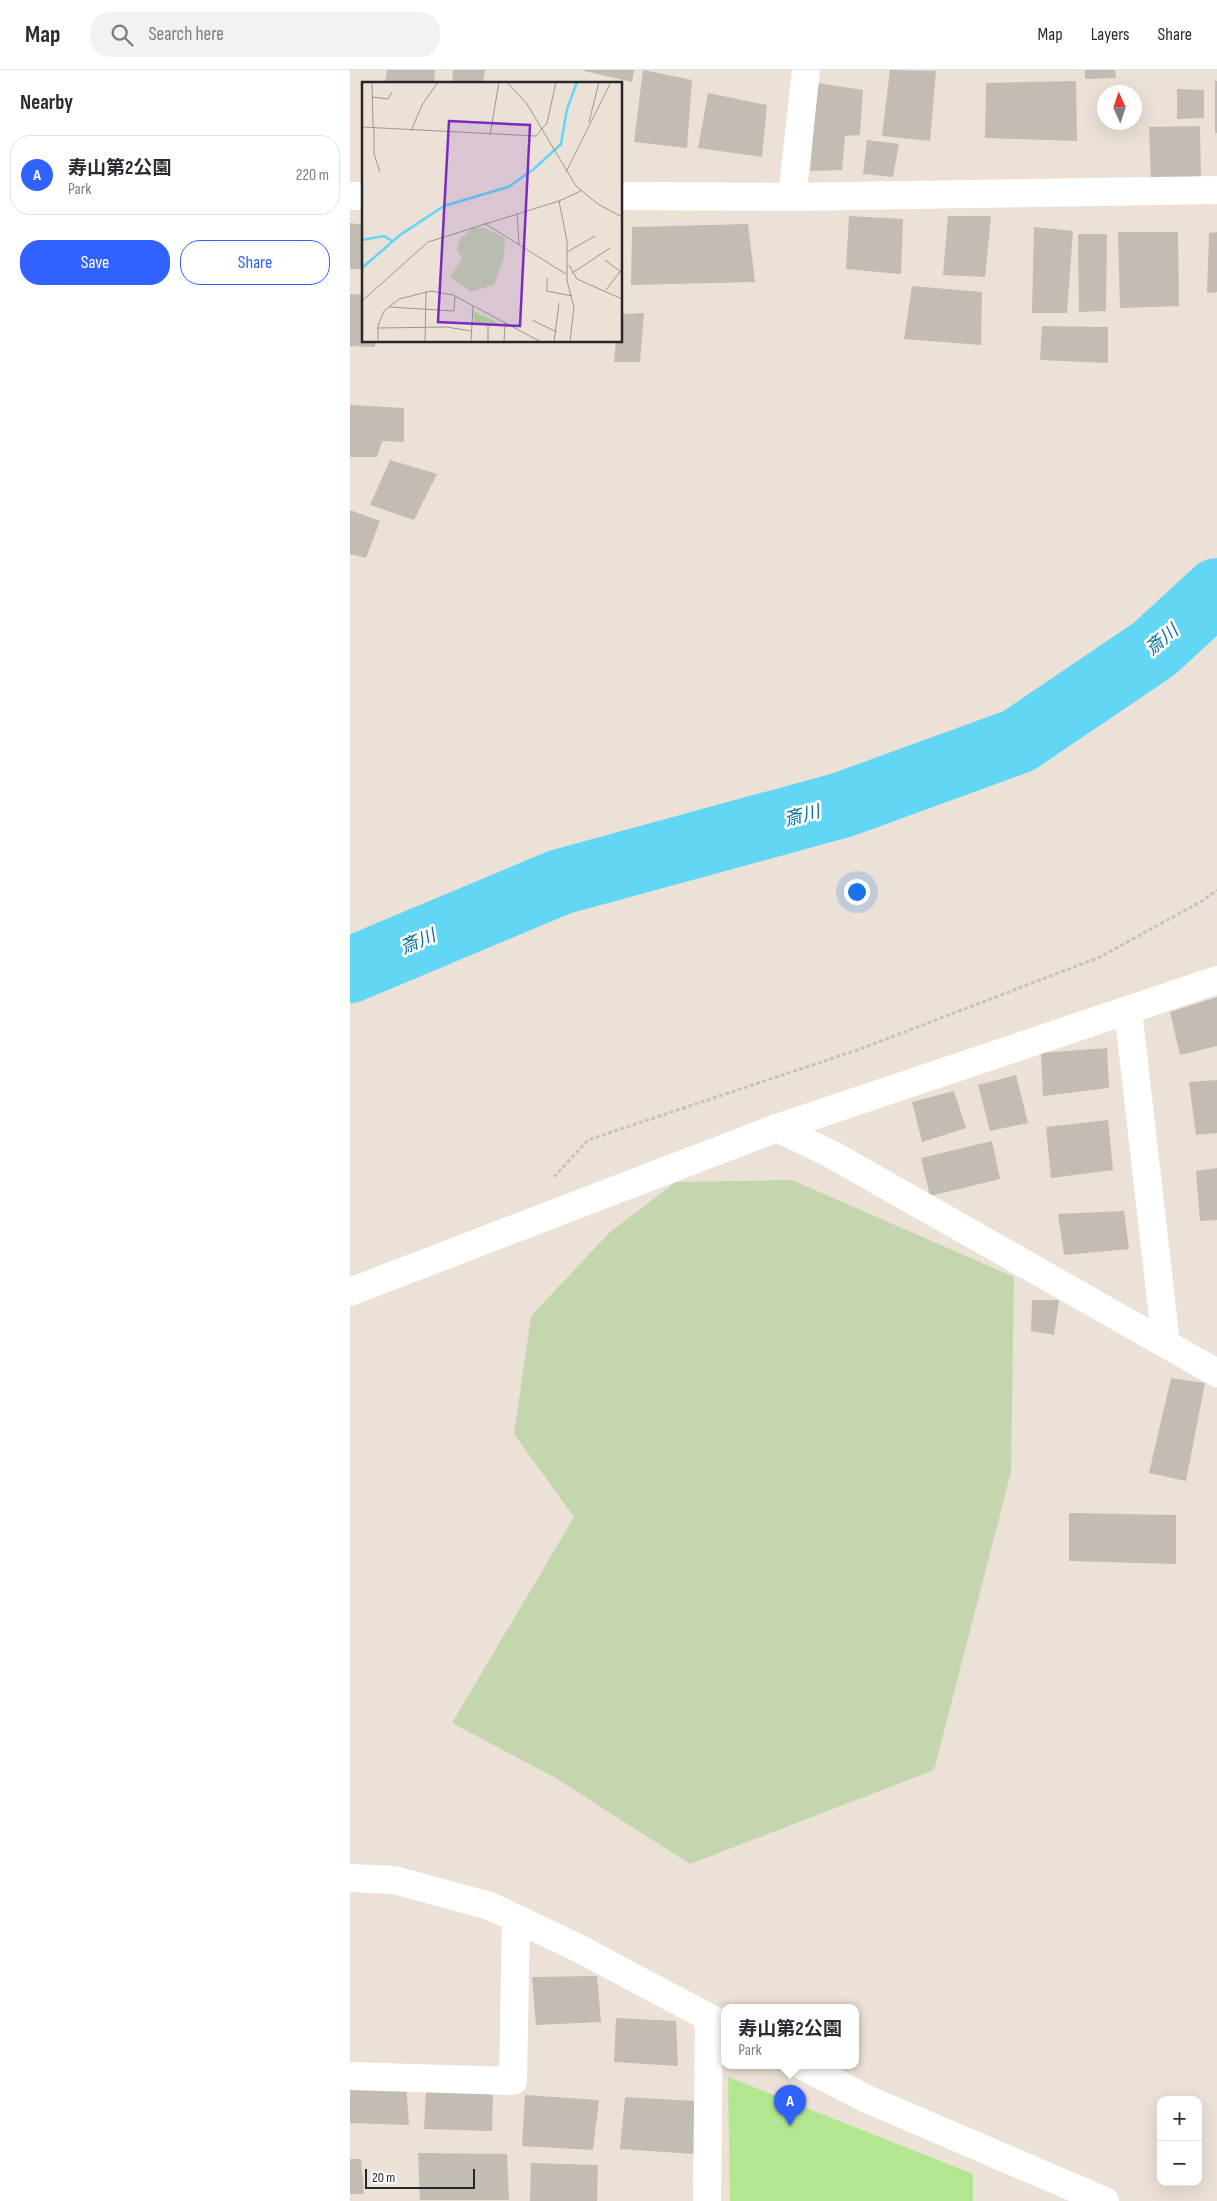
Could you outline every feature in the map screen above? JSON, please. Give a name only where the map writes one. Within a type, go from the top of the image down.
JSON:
[{"type":"street","points":[[792,197],[806,70]]},
{"type":"street","points":[[622,196],[792,197],[1217,190]]},
{"type":"street","points":[[350,1292],[777,1128],[1217,980]]},
{"type":"street","points":[[1128,1010],[1166,1344]]},
{"type":"street","points":[[777,1128],[840,1159],[1217,1373]]},
{"type":"street","points":[[350,1878],[394,1880],[490,1906],[580,1949],[717,2022],[707,2201]]},
{"type":"street","points":[[350,2076],[513,2080],[516,1919]]},
{"type":"street","points":[[809,2069],[867,2099],[1060,2191],[1105,2201]]},
{"type":"path","points":[[548,1183],[588,1140],[860,1049],[1100,957],[1202,901],[1217,890]]},
{"type":"green space","points":[[792,1180],[1014,1277],[1011,1472],[934,1770],[690,1864],[554,1777],[452,1723],[574,1517],[514,1434],[531,1316],[610,1232],[676,1182]]},
{"type":"green space","points":[[728,2077],[973,2174],[973,2201],[730,2201]]},
{"type":"building","points":[[387,70],[435,70],[434,82],[385,82]]},
{"type":"building","points":[[453,70],[485,70],[483,82],[452,82]]},
{"type":"building","points":[[584,70],[634,70],[632,82]]},
{"type":"building","points":[[643,70],[692,80],[687,148],[634,142]]},
{"type":"building","points":[[890,70],[936,71],[930,141],[882,136]]},
{"type":"building","points":[[1085,70],[1115,70],[1116,78],[1085,79]]},
{"type":"building","points":[[1076,81],[1077,141],[985,138],[986,83]]},
{"type":"building","points":[[1215,81],[1217,81],[1217,133],[1215,133]]},
{"type":"building","points":[[818,83],[863,90],[860,135],[845,136],[842,170],[810,171]]},
{"type":"building","points":[[1177,89],[1204,90],[1204,118],[1177,119]]},
{"type":"building","points":[[708,93],[767,105],[762,157],[698,148]]},
{"type":"building","points":[[1200,126],[1201,179],[1151,182],[1149,127]]},
{"type":"building","points":[[867,140],[899,144],[893,177],[863,174]]},
{"type":"building","points":[[849,216],[903,219],[901,274],[846,269]]},
{"type":"building","points":[[948,216],[991,216],[985,277],[943,275]]},
{"type":"building","points":[[350,223],[362,225],[362,269],[350,269]]},
{"type":"building","points":[[748,224],[755,282],[631,285],[632,227]]},
{"type":"building","points":[[1034,227],[1073,231],[1067,313],[1032,313]]},
{"type":"building","points":[[1118,232],[1178,232],[1179,306],[1120,308]]},
{"type":"building","points":[[1217,232],[1217,292],[1207,293],[1209,233]]},
{"type":"building","points":[[1078,234],[1107,234],[1106,311],[1079,312]]},
{"type":"building","points":[[912,286],[982,292],[981,345],[904,339]]},
{"type":"building","points":[[350,294],[362,295],[362,342],[375,342],[375,347],[350,346]]},
{"type":"building","points":[[644,313],[640,362],[614,362],[616,342],[622,342],[622,314]]},
{"type":"building","points":[[1042,326],[1108,327],[1108,363],[1040,360]]},
{"type":"building","points":[[350,405],[404,408],[404,442],[382,441],[377,457],[350,457]]},
{"type":"building","points":[[390,460],[437,474],[414,520],[370,505]]},
{"type":"building","points":[[350,510],[380,521],[366,558],[350,554]]},
{"type":"building","points":[[1217,997],[1217,1046],[1180,1055],[1170,1012]]},
{"type":"building","points":[[1107,1048],[1109,1088],[1043,1096],[1041,1053]]},
{"type":"building","points":[[1016,1075],[1028,1123],[990,1131],[978,1085]]},
{"type":"building","points":[[1217,1080],[1217,1133],[1196,1135],[1189,1082]]},
{"type":"building","points":[[954,1091],[966,1128],[922,1142],[912,1102]]},
{"type":"building","points":[[1108,1120],[1113,1170],[1051,1178],[1046,1127]]},
{"type":"building","points":[[992,1141],[1000,1179],[930,1196],[921,1158]]},
{"type":"building","points":[[1217,1168],[1217,1220],[1200,1221],[1196,1171]]},
{"type":"building","points":[[1124,1211],[1129,1249],[1064,1255],[1058,1214]]},
{"type":"building","points":[[1032,1300],[1059,1300],[1054,1335],[1031,1331]]},
{"type":"building","points":[[1171,1378],[1205,1383],[1186,1481],[1149,1473]]},
{"type":"building","points":[[1069,1513],[1176,1515],[1176,1564],[1069,1561]]},
{"type":"building","points":[[597,1976],[601,2022],[536,2025],[532,1977]]},
{"type":"building","points":[[616,2018],[676,2021],[678,2066],[614,2062]]},
{"type":"building","points":[[406,2085],[409,2125],[350,2123],[350,2087]]},
{"type":"building","points":[[426,2089],[493,2091],[492,2131],[424,2129]]},
{"type":"building","points":[[525,2095],[599,2100],[593,2150],[522,2146]]},
{"type":"building","points":[[625,2097],[696,2101],[694,2154],[620,2149]]},
{"type":"building","points":[[418,2153],[507,2154],[509,2200],[420,2200]]},
{"type":"building","points":[[350,2159],[361,2159],[364,2194],[350,2194]]},
{"type":"building","points":[[531,2163],[598,2165],[597,2201],[530,2201]]},
{"type":"waterway","name":"斎川","points":[[350,970],[560,882],[842,805],[1018,741],[1154,649],[1217,591]]},
{"type":"place","name":"寿山第2公園","points":[[790,2126]]}]
